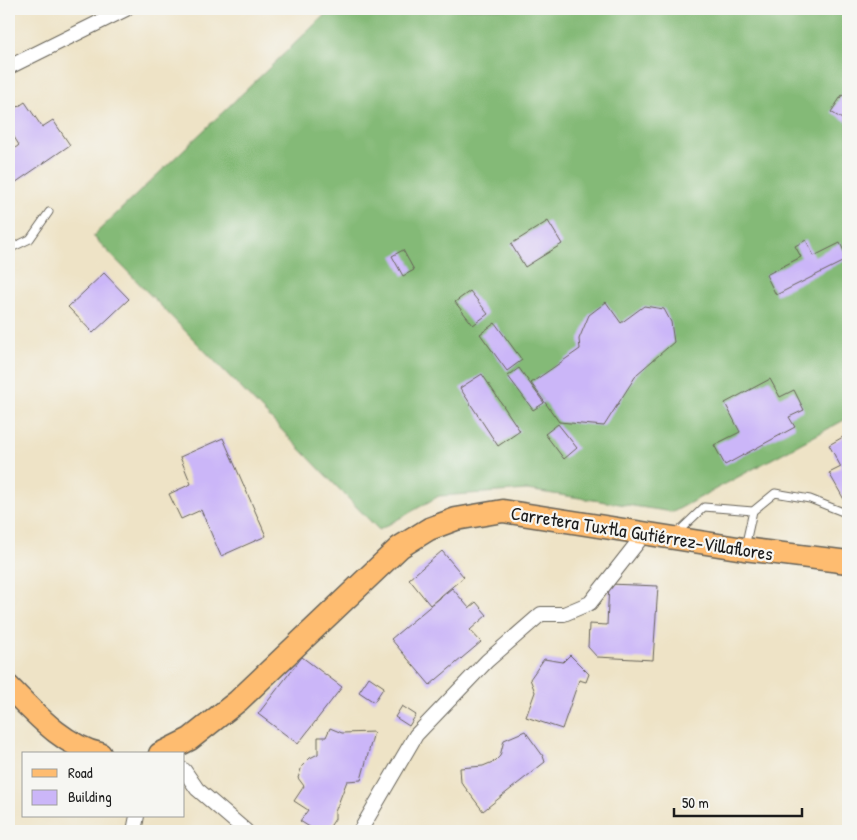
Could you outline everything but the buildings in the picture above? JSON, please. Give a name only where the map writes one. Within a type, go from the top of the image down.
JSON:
[{"type":"main road","name":"Carretera Tuxtla Gutiérrez-Villaflores","points":[[168,752],[190,739],[218,718],[400,547],[428,529],[456,519],[503,511],[744,549],[847,561]]},
{"type":"main road","points":[[9,687],[58,734],[91,752]]},
{"type":"street","points":[[9,67],[126,9]]},
{"type":"street","points":[[360,831],[416,735],[474,674],[541,614],[564,614],[590,603],[646,534]]},
{"type":"street","points":[[185,772],[196,790],[246,831]]},
{"type":"street","points":[[134,831],[136,818]]},
{"type":"lane","points":[[9,249],[30,239],[50,212]]},
{"type":"lane","points":[[744,549],[753,511],[775,493],[810,499],[848,514]]},
{"type":"lane","points":[[673,538],[704,507],[753,511]]},
{"type":"green space","points":[[331,9],[848,9],[848,418],[673,512],[527,490],[439,496],[379,530],[93,236]]}]
